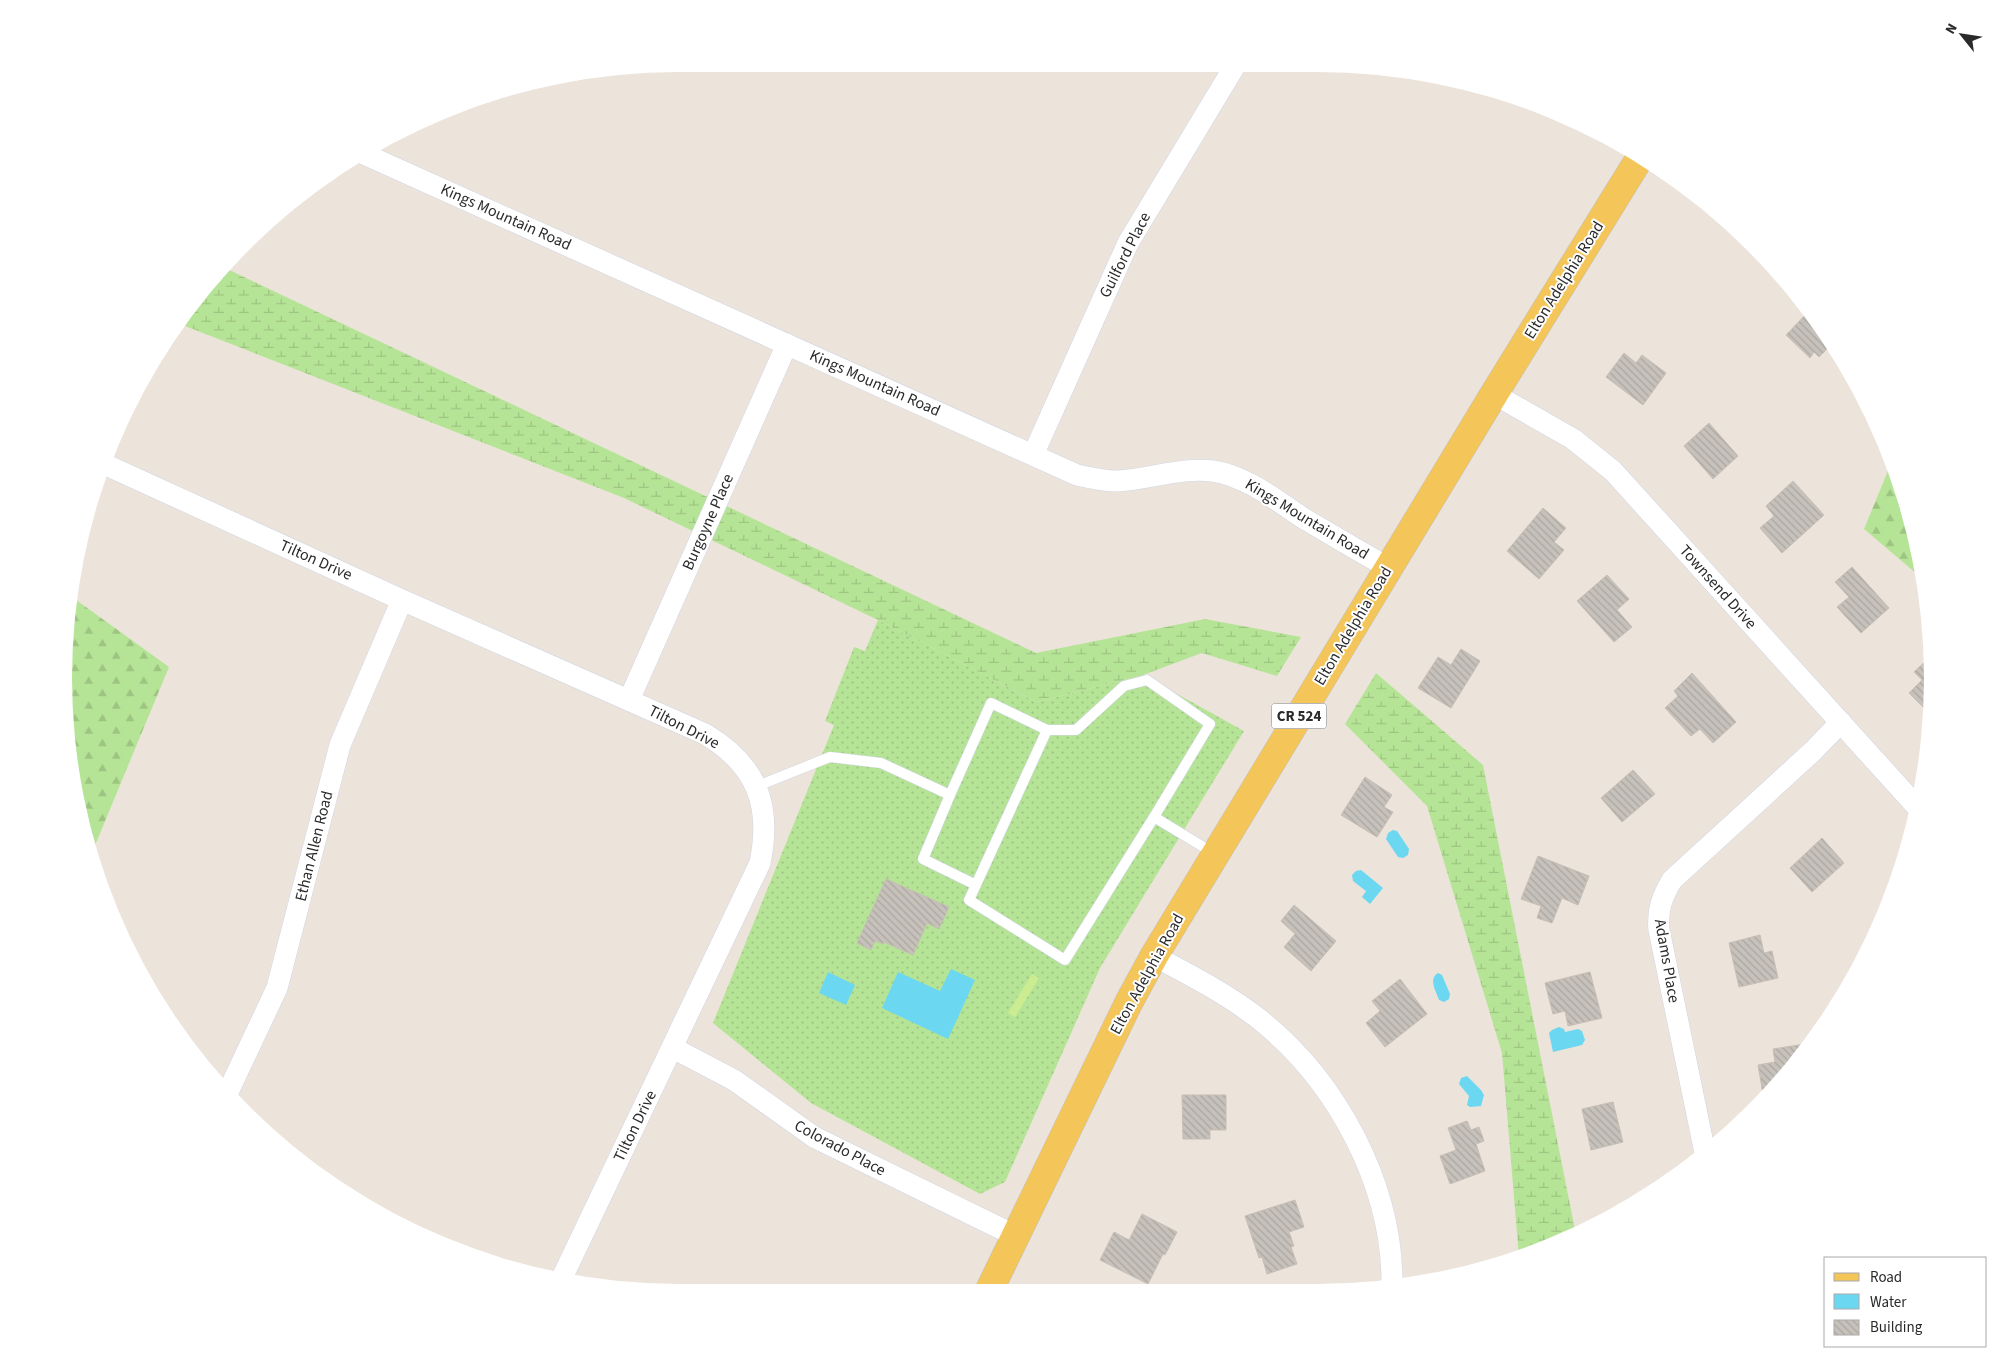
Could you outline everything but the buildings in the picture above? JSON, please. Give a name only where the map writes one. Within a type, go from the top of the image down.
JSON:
[{"type":"main road","name":"Elton Adelphia Road","points":[[992,1284],[1129,1002],[1154,956],[1494,394],[1637,163]]},
{"type":"street","name":"Guilford Place","points":[[1033,455],[1128,243],[1231,72]]},
{"type":"street","name":"Kings Mountain Road","points":[[370,157],[1077,475],[1116,481],[1194,470],[1214,471],[1233,476],[1250,484],[1349,546],[1389,568]]},
{"type":"street","name":"Burgoyne Place","points":[[629,700],[788,344]]},
{"type":"street","name":"Townsend Drive","points":[[1494,394],[1573,439],[1613,471],[1912,801]]},
{"type":"street","name":"Tilton Drive","points":[[111,467],[402,600],[705,734],[729,751],[745,768],[756,787],[765,820],[765,840],[760,863],[564,1274]]},
{"type":"street","name":"Ethan Allen Road","points":[[231,1086],[277,988],[340,745],[402,600]]},
{"type":"street","name":"Adams Place","points":[[1703,1146],[1659,930],[1659,908],[1672,880],[1813,751],[1841,722]]},
{"type":"street","points":[[1154,956],[1212,987],[1259,1019],[1302,1060],[1336,1104],[1362,1153],[1374,1184],[1384,1216],[1391,1280]]},
{"type":"street","name":"Colorado Place","points":[[672,1048],[734,1080],[814,1137],[1016,1236]]},
{"type":"lane","points":[[976,885],[923,860],[991,703],[1047,730],[1076,730],[1124,686],[1147,680],[1210,724],[1065,960],[970,900],[1047,730]]},
{"type":"lane","points":[[756,787],[830,757],[881,762],[950,795]]},
{"type":"lane","points":[[1154,817],[1216,854]]},
{"type":"green space","points":[[231,271],[1036,653],[1205,619],[1301,637],[1277,676],[1202,653],[1143,675],[1037,702],[878,620],[624,498],[186,326]]},
{"type":"green space","points":[[1887,472],[1904,522],[1915,572],[1864,529]]},
{"type":"green space","points":[[78,601],[169,667],[96,844],[84,797],[74,718],[72,678]]},
{"type":"green space","points":[[878,620],[1037,702],[1143,675],[1244,731],[1100,968],[1005,1182],[980,1194],[811,1103],[713,1023],[834,725],[825,721],[854,647],[865,651]]},
{"type":"green space","points":[[1376,673],[1483,765],[1574,1227],[1518,1250],[1502,1053],[1427,806],[1345,724]]},
{"type":"green space","points":[[1032,974],[1039,978],[1015,1017],[1008,1013]]},
{"type":"water","points":[[1393,830],[1397,831],[1409,849],[1408,855],[1403,858],[1398,857],[1386,839],[1388,833]]},
{"type":"water","points":[[1361,870],[1383,888],[1370,904],[1362,897],[1366,891],[1353,881],[1352,875],[1356,871]]},
{"type":"water","points":[[951,969],[975,980],[948,1039],[882,1008],[898,972],[940,991]]},
{"type":"water","points":[[828,972],[855,985],[846,1005],[819,993]]},
{"type":"water","points":[[1438,973],[1442,975],[1450,994],[1449,999],[1444,1002],[1439,1000],[1433,982]]},
{"type":"water","points":[[1559,1027],[1564,1029],[1565,1032],[1578,1029],[1582,1031],[1585,1040],[1582,1045],[1553,1052],[1549,1033]]},
{"type":"water","points":[[1467,1076],[1484,1095],[1481,1106],[1470,1107],[1467,1105],[1469,1096],[1459,1084],[1461,1078]]}]
